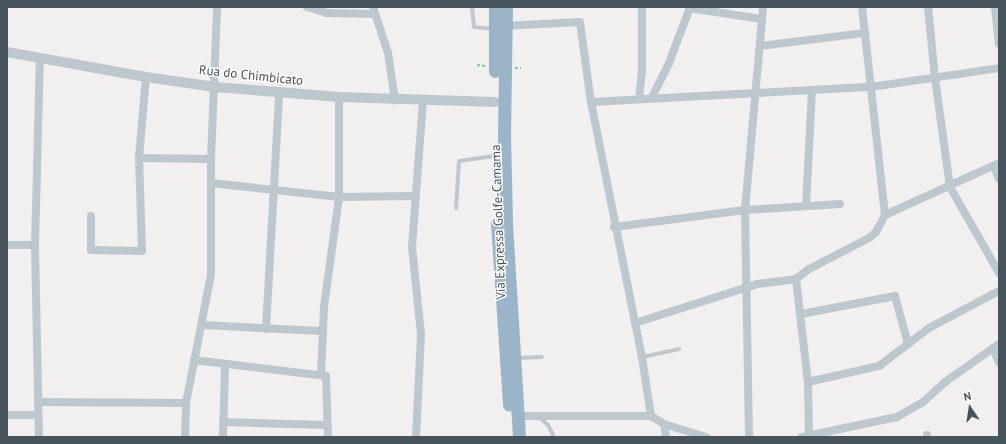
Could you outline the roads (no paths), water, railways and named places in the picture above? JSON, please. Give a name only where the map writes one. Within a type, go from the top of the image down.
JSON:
[{"type":"highway","name":"Via Expressa Golfe-Camama","points":[[495,7],[500,28],[506,224],[520,437]]},
{"type":"highway","name":"Via Expressa Golfe-Camama","points":[[506,7],[500,28],[495,102],[498,242],[510,437]]},
{"type":"street","points":[[185,437],[186,403],[211,274],[211,159],[217,7]]},
{"type":"street","points":[[307,7],[327,12],[374,11],[388,53],[395,100]]},
{"type":"street","points":[[639,99],[642,72],[642,7]]},
{"type":"street","points":[[749,437],[748,289],[745,210],[757,93],[763,7]]},
{"type":"street","points":[[635,323],[748,289],[757,284],[796,279],[809,269],[869,238],[876,232],[885,215],[862,7]]},
{"type":"street","points":[[928,7],[935,78],[950,187],[999,273]]},
{"type":"street","points":[[995,7],[999,44]]},
{"type":"street","points":[[652,98],[669,63],[690,8],[762,18]]},
{"type":"street","points":[[500,28],[580,22],[591,102],[614,226],[642,357],[651,416]]},
{"type":"street","points":[[760,46],[865,33]]},
{"type":"street","name":"Rua do Chimbicato","points":[[7,52],[146,78],[279,93],[395,100],[495,102]]},
{"type":"street","points":[[39,437],[35,245],[40,59]]},
{"type":"street","points":[[591,102],[871,87],[999,68]]},
{"type":"street","points":[[91,216],[91,250],[141,252],[139,158],[146,78]]},
{"type":"street","points":[[806,205],[812,91]]},
{"type":"street","points":[[266,329],[279,93]]},
{"type":"street","points":[[321,374],[322,331],[339,196],[339,97]]},
{"type":"street","points":[[416,437],[421,334],[412,247],[423,101]]},
{"type":"street","points":[[139,158],[211,159]]},
{"type":"street","points":[[885,215],[950,187],[996,164],[999,179]]},
{"type":"street","points":[[211,182],[273,190],[339,196],[415,196]]},
{"type":"street","points":[[614,226],[745,210],[840,204]]},
{"type":"street","points":[[7,245],[35,245]]},
{"type":"street","points":[[796,279],[808,382],[806,436],[897,417],[923,402],[945,382],[996,346],[999,363]]},
{"type":"street","points":[[808,382],[879,366],[938,322],[999,291]]},
{"type":"street","points":[[801,314],[896,296],[908,344]]},
{"type":"street","points":[[202,325],[322,331]]},
{"type":"street","points":[[194,360],[273,372],[321,374],[327,378],[328,437]]},
{"type":"street","points":[[223,437],[225,365]]},
{"type":"street","points":[[38,402],[186,403]]},
{"type":"street","points":[[7,415],[38,415]]},
{"type":"street","points":[[519,416],[651,416],[664,424],[706,437]]},
{"type":"street","points":[[223,422],[327,425]]},
{"type":"street","points":[[664,424],[666,437]]},
{"type":"lane","points":[[472,7],[474,28],[500,28]]},
{"type":"lane","points":[[456,208],[459,161],[496,156]]},
{"type":"lane","points":[[642,357],[680,349]]},
{"type":"lane","points":[[515,358],[542,357]]},
{"type":"lane","points":[[538,415],[548,425],[554,437]]}]
